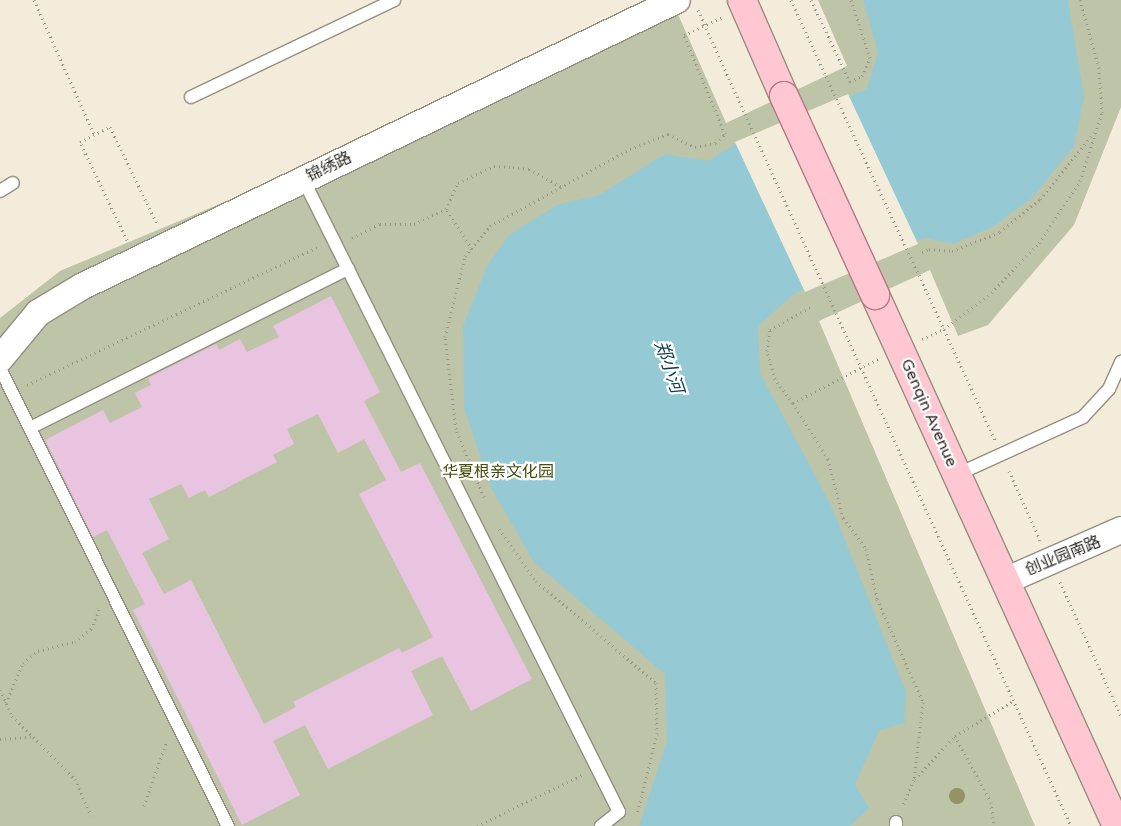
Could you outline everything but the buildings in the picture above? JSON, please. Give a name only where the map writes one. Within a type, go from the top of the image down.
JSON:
[{"type":"main road","name":"Genqin Avenue","points":[[742,0],[1115,825]]},
{"type":"street","name":"锦绣路","points":[[0,360],[38,313],[137,260],[677,0]]},
{"type":"street","name":"创业园南路","points":[[1005,581],[1121,530]]},
{"type":"lane","points":[[191,97],[394,0]]},
{"type":"lane","points":[[303,179],[619,812],[602,826]]},
{"type":"lane","points":[[0,191],[13,183]]},
{"type":"lane","points":[[30,428],[348,269]]},
{"type":"lane","points":[[956,475],[1082,417],[1109,390],[1121,362]]},
{"type":"lane","points":[[0,368],[228,826]]},
{"type":"path","points":[[34,0],[94,134]]},
{"type":"path","points":[[694,0],[1071,826]]},
{"type":"path","points":[[791,0],[919,274],[1121,716]]},
{"type":"path","points":[[811,0],[850,82],[862,76],[870,58],[851,0]]},
{"type":"path","points":[[793,403],[861,367],[944,329],[988,296],[1039,243],[1080,181],[1102,113],[1099,68],[1080,0]]},
{"type":"path","points":[[486,502],[456,429],[445,337],[465,256],[490,226],[563,188],[630,149],[668,134],[704,148],[725,134],[684,35],[706,26]]},
{"type":"path","points":[[137,260],[80,142],[94,134],[110,127],[168,245]]},
{"type":"path","points":[[922,252],[930,249],[952,251],[1000,232],[1040,199],[1097,129]]},
{"type":"path","points":[[12,392],[333,240],[356,238],[380,224],[414,224],[446,209],[458,183],[494,166],[529,169],[563,188]]},
{"type":"path","points":[[446,209],[472,248]]},
{"type":"path","points":[[812,306],[770,330],[767,351],[775,379],[793,403],[828,459],[843,518],[866,549],[877,599],[923,702],[914,780],[896,824]]},
{"type":"path","points":[[494,521],[536,581],[656,684],[657,733],[642,806],[634,819]]},
{"type":"path","points":[[6,703],[23,663],[38,651],[75,642],[91,629],[109,587]]},
{"type":"path","points":[[0,690],[6,703],[31,737],[75,779],[84,793],[83,807],[91,816]]},
{"type":"path","points":[[914,780],[955,736],[1014,701]]},
{"type":"path","points":[[144,806],[174,717]]},
{"type":"path","points":[[955,736],[992,802],[994,826]]},
{"type":"path","points":[[0,739],[31,737]]},
{"type":"path","points":[[477,826],[597,768]]},
{"type":"green space","name":"华夏根亲文化园","points":[[818,0],[1121,0],[1121,107],[1074,225],[988,325],[958,336],[930,270],[819,321],[1035,826],[0,826],[0,318],[60,271],[677,12],[726,123],[847,66]]},
{"type":"water","name":"郑小河","points":[[863,0],[1068,0],[1084,97],[1074,146],[1032,198],[994,226],[954,244],[925,238],[794,294],[758,326],[760,373],[831,505],[906,692],[905,722],[879,731],[855,784],[869,808],[850,826],[639,826],[667,741],[665,674],[534,562],[491,488],[464,408],[463,326],[488,264],[510,234],[559,204],[599,195],[665,154],[708,161],[730,147],[867,89],[878,52]]},
{"type":"pier","points":[[848,94],[918,244],[805,292],[735,142]]}]
